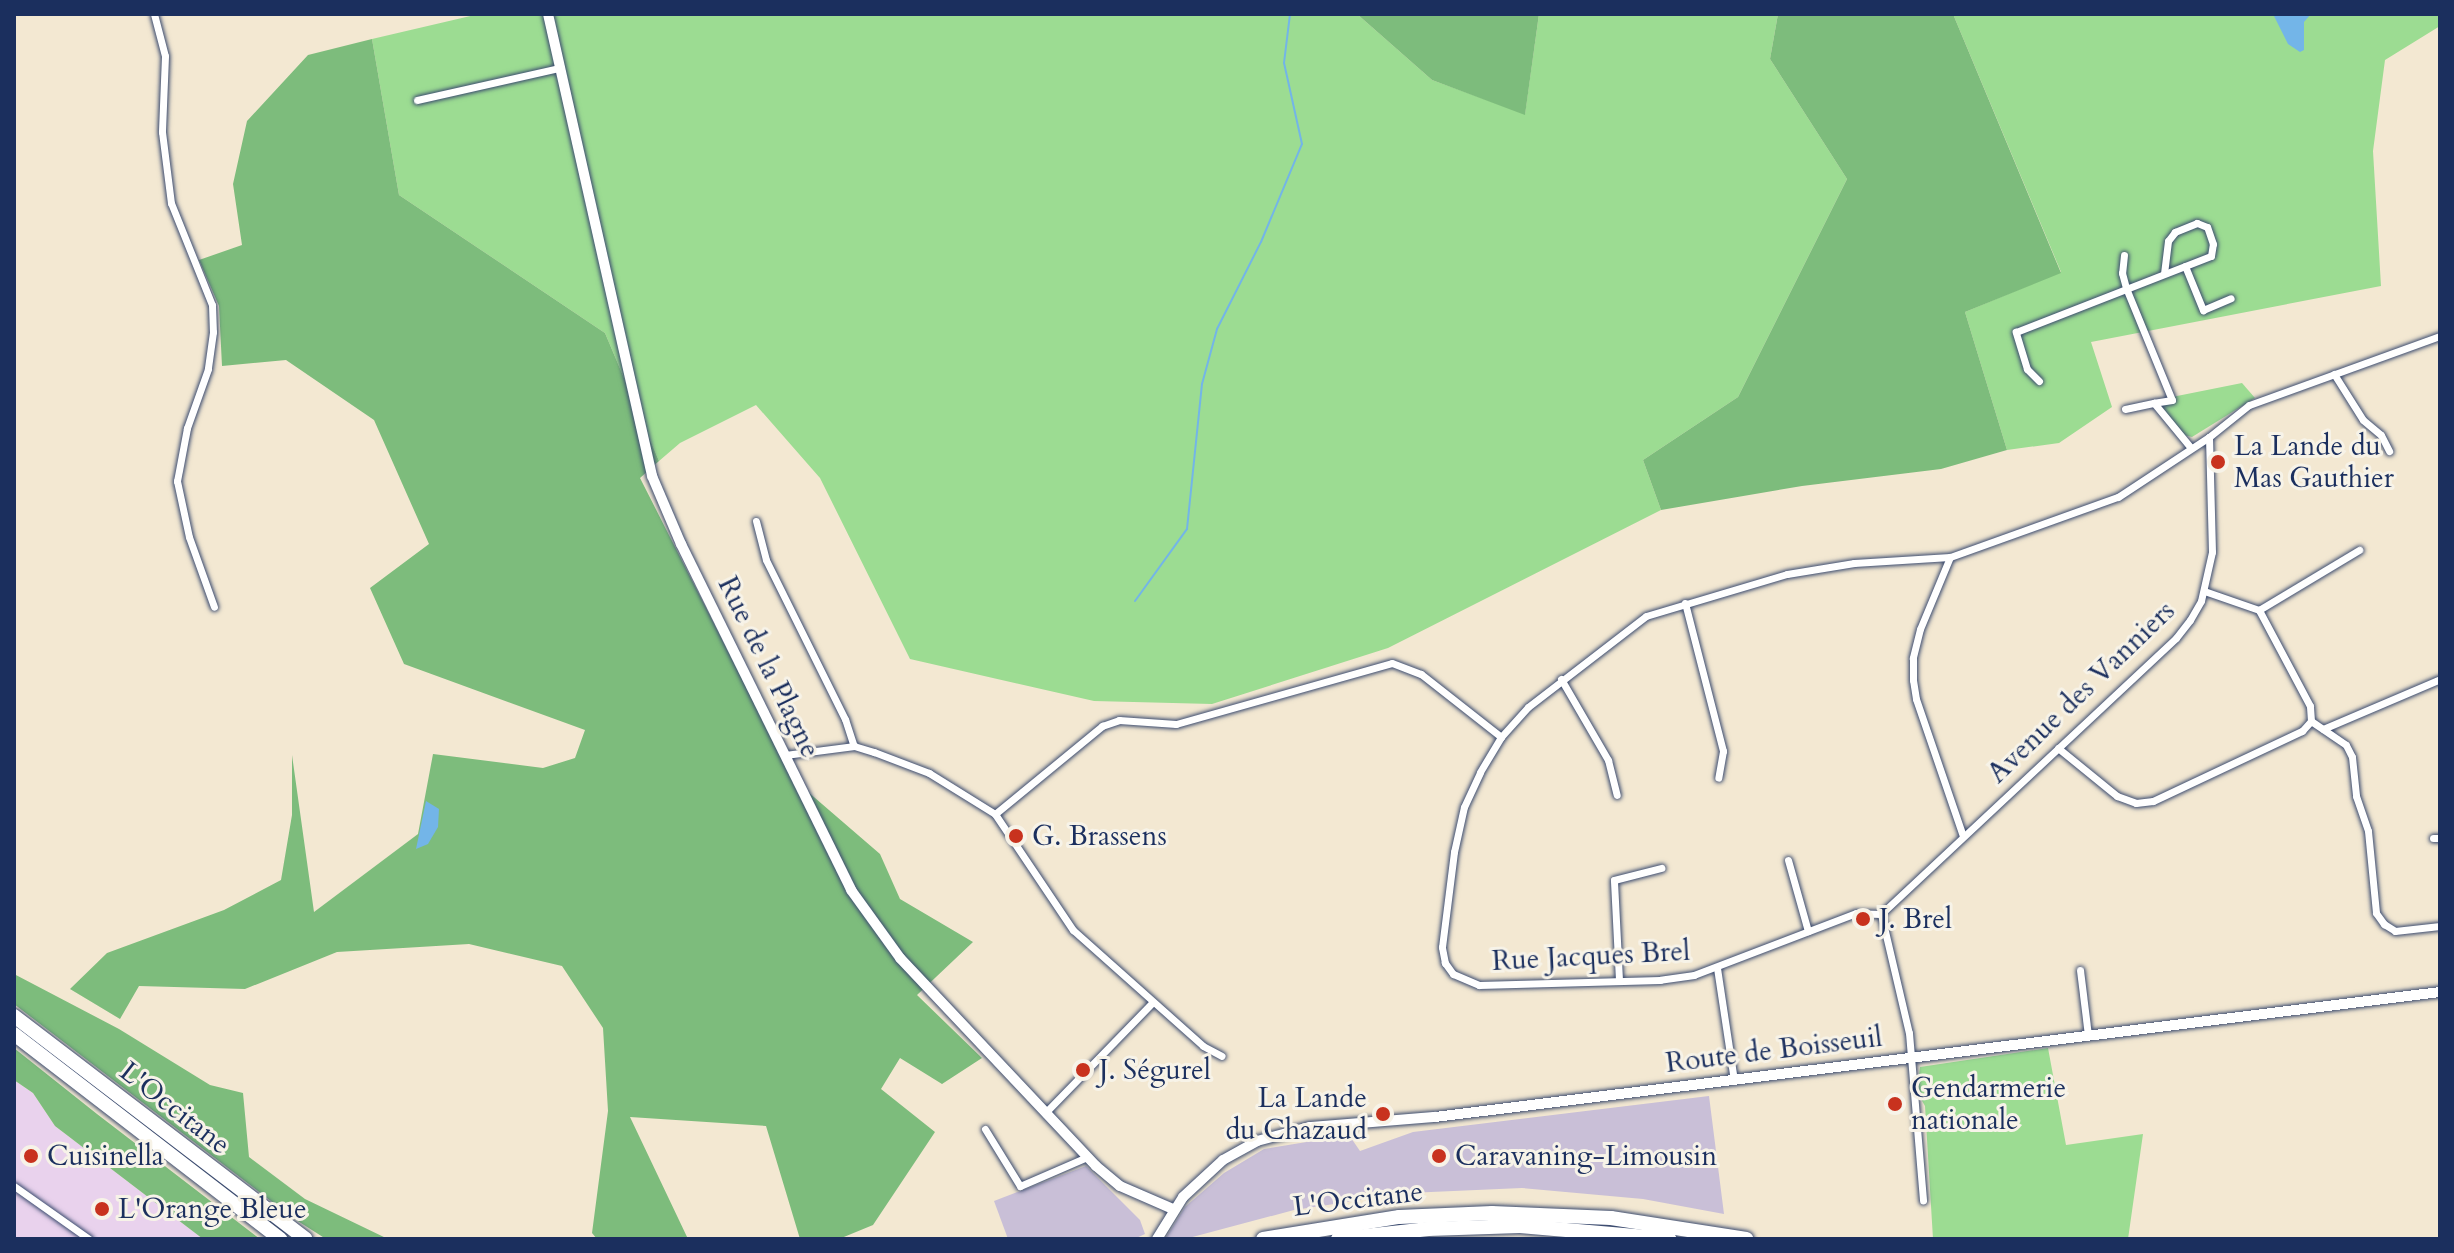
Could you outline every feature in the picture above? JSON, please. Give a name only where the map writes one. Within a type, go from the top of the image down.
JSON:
[{"type":"highway","name":"L'Occitane","points":[[14,1016],[306,1239]]},
{"type":"highway","name":"L'Occitane","points":[[14,1034],[280,1239]]},
{"type":"highway","name":"L'Occitane","points":[[1263,1239],[1399,1217],[1542,1213],[1650,1222],[1746,1239]]},
{"type":"highway","name":"L'Occitane","points":[[1338,1239],[1428,1229],[1520,1226],[1669,1239]]},
{"type":"street","points":[[154,14],[165,56],[162,132],[171,203],[212,305],[213,332],[208,369],[187,428],[177,481],[189,537],[214,607]]},
{"type":"street","name":"Rue de la Plagne","points":[[548,14],[652,476],[851,890],[883,938],[1087,1157],[1120,1186],[1173,1209]]},
{"type":"street","points":[[417,100],[559,68]]},
{"type":"street","points":[[2039,381],[2027,369],[2016,332],[2211,256],[2213,244],[2207,227],[2197,223],[2175,232],[2168,241],[2164,273]]},
{"type":"street","points":[[2124,255],[2122,273],[2126,288],[2172,400],[2125,409]]},
{"type":"street","points":[[2185,266],[2203,310],[2231,298]]},
{"type":"street","points":[[2209,437],[2249,405],[2440,336]]},
{"type":"street","points":[[2334,374],[2363,420],[2381,435],[2389,451]]},
{"type":"street","points":[[2154,403],[2191,448]]},
{"type":"street","name":"Rue Jacques Brel","points":[[1881,914],[1856,913],[1717,968],[1660,980],[1479,985],[1453,974],[1445,963],[1442,947],[1464,807],[1501,737],[1528,707],[1561,679],[1646,616],[1787,574],[1854,563],[1950,557],[2118,497],[2209,437]]},
{"type":"street","name":"Avenue des Vanniers","points":[[1881,914],[2176,638],[2204,591],[2212,552],[2209,437]]},
{"type":"street","points":[[756,521],[766,560],[845,719],[854,746]]},
{"type":"street","points":[[2259,610],[2347,554],[2359,550]]},
{"type":"street","points":[[1950,557],[1920,629],[1913,658],[1913,680],[1916,699],[1963,836]]},
{"type":"street","points":[[2058,748],[2117,796],[2136,803],[2153,801],[2302,731],[2311,721],[2310,706],[2259,610],[2204,591]]},
{"type":"street","points":[[1685,603],[1723,751],[1718,778]]},
{"type":"street","points":[[995,814],[1102,726],[1119,720],[1176,724],[1392,663],[1421,674],[1501,737]]},
{"type":"street","points":[[1561,679],[1608,760],[1617,795]]},
{"type":"street","points":[[2323,729],[2440,679]]},
{"type":"street","points":[[2311,721],[2346,745],[2352,757],[2356,796],[2368,831],[2376,913],[2384,924],[2395,931],[2440,926]]},
{"type":"street","points":[[785,755],[854,746],[929,773],[995,814],[1073,930],[1152,1003],[1203,1046],[1222,1056]]},
{"type":"street","points":[[1788,860],[1808,931]]},
{"type":"street","points":[[1619,980],[1614,880],[1661,868]]},
{"type":"street","points":[[1881,914],[1911,1057],[1923,1200]]},
{"type":"street","points":[[1717,968],[1734,1080]]},
{"type":"street","points":[[2080,970],[2088,1035]]},
{"type":"street","name":"Route de Boisseuil","points":[[1157,1239],[1173,1209],[1193,1186],[1223,1160],[1257,1141],[1297,1130],[1734,1080],[2440,992]]},
{"type":"street","points":[[1045,1113],[1152,1003]]},
{"type":"street","points":[[985,1129],[1020,1186],[1087,1157]]},
{"type":"street","points":[[14,1186],[89,1239]]},
{"type":"shaded area","points":[[14,1080],[33,1093],[55,1126],[203,1239],[14,1239]]},
{"type":"shaded area","points":[[1709,1096],[1724,1214],[1643,1199],[1522,1188],[1408,1193],[1294,1210],[1185,1239],[1165,1239],[1185,1207],[1224,1173],[1264,1149],[1349,1135],[1360,1151],[1413,1132]]},
{"type":"shaded area","points":[[1086,1166],[1140,1220],[1145,1234],[1134,1239],[1008,1239],[994,1201]]},
{"type":"green space","points":[[479,14],[1357,14],[1432,80],[1525,114],[1539,14],[1778,14],[1770,59],[1847,179],[1738,397],[1643,460],[1661,510],[1388,648],[1212,704],[1094,701],[910,659],[820,478],[756,405],[680,443],[659,461],[605,333],[399,195],[372,39]]},
{"type":"green space","points":[[1357,14],[1539,14],[1525,115],[1432,80]]},
{"type":"green space","points":[[1778,14],[1953,14],[2061,273],[1965,312],[2007,450],[1941,469],[1802,486],[1661,510],[1643,460],[1738,397],[1847,179],[1770,59]]},
{"type":"green space","points":[[1953,14],[2440,14],[2440,26],[2385,60],[2373,151],[2381,286],[2091,342],[2112,407],[2059,443],[2007,450],[1965,312],[2061,272]]},
{"type":"green space","points":[[372,39],[399,195],[605,333],[659,461],[640,478],[793,779],[880,854],[900,899],[973,942],[917,995],[982,1058],[942,1084],[900,1058],[881,1089],[935,1132],[873,1225],[839,1239],[800,1239],[766,1126],[630,1117],[688,1239],[597,1239],[592,1233],[608,1111],[603,1028],[562,966],[469,944],[337,952],[245,989],[139,986],[120,1019],[70,989],[107,953],[224,910],[281,880],[292,815],[292,755],[314,912],[418,834],[433,754],[543,768],[575,758],[585,730],[404,664],[370,588],[429,544],[374,420],[286,360],[222,366],[219,306],[199,260],[242,245],[233,184],[247,121],[308,55]]},
{"type":"green space","points":[[2242,383],[2255,398],[2192,437],[2184,435],[2157,400]]},
{"type":"green space","points":[[14,974],[119,1029],[210,1085],[243,1093],[249,1157],[305,1199],[388,1239],[326,1239],[293,1218],[14,1004]]},
{"type":"green space","points":[[14,1048],[260,1239],[203,1239],[55,1126],[33,1093],[14,1080]]},
{"type":"green space","points":[[2048,1048],[2066,1145],[2143,1134],[2128,1239],[1933,1239],[1925,1106],[1917,1092],[1920,1067]]},
{"type":"water","points":[[2273,14],[2311,14],[2304,22],[2304,50],[2300,52],[2288,44]]},
{"type":"water","points":[[426,801],[439,809],[438,827],[428,844],[416,849]]},
{"type":"waterway","points":[[1135,601],[1187,529],[1202,384],[1217,329],[1261,242],[1302,144],[1284,63],[1290,14]]},
{"type":"place","name":"La Lande du Mas Gauthier","points":[[2218,462]]},
{"type":"place","name":"G. Brassens","points":[[1016,836]]},
{"type":"place","name":"J. Brel","points":[[1863,919]]},
{"type":"place","name":"J. Ségurel","points":[[1083,1070]]},
{"type":"place","name":"Gendarmerie nationale","points":[[1895,1104]]},
{"type":"place","name":"La Lande du Chazaud","points":[[1383,1114]]},
{"type":"place","name":"Cuisinella","points":[[31,1156]]},
{"type":"place","name":"Caravaning-Limousin","points":[[1439,1156]]},
{"type":"place","name":"L'Orange Bleue","points":[[102,1209]]}]
